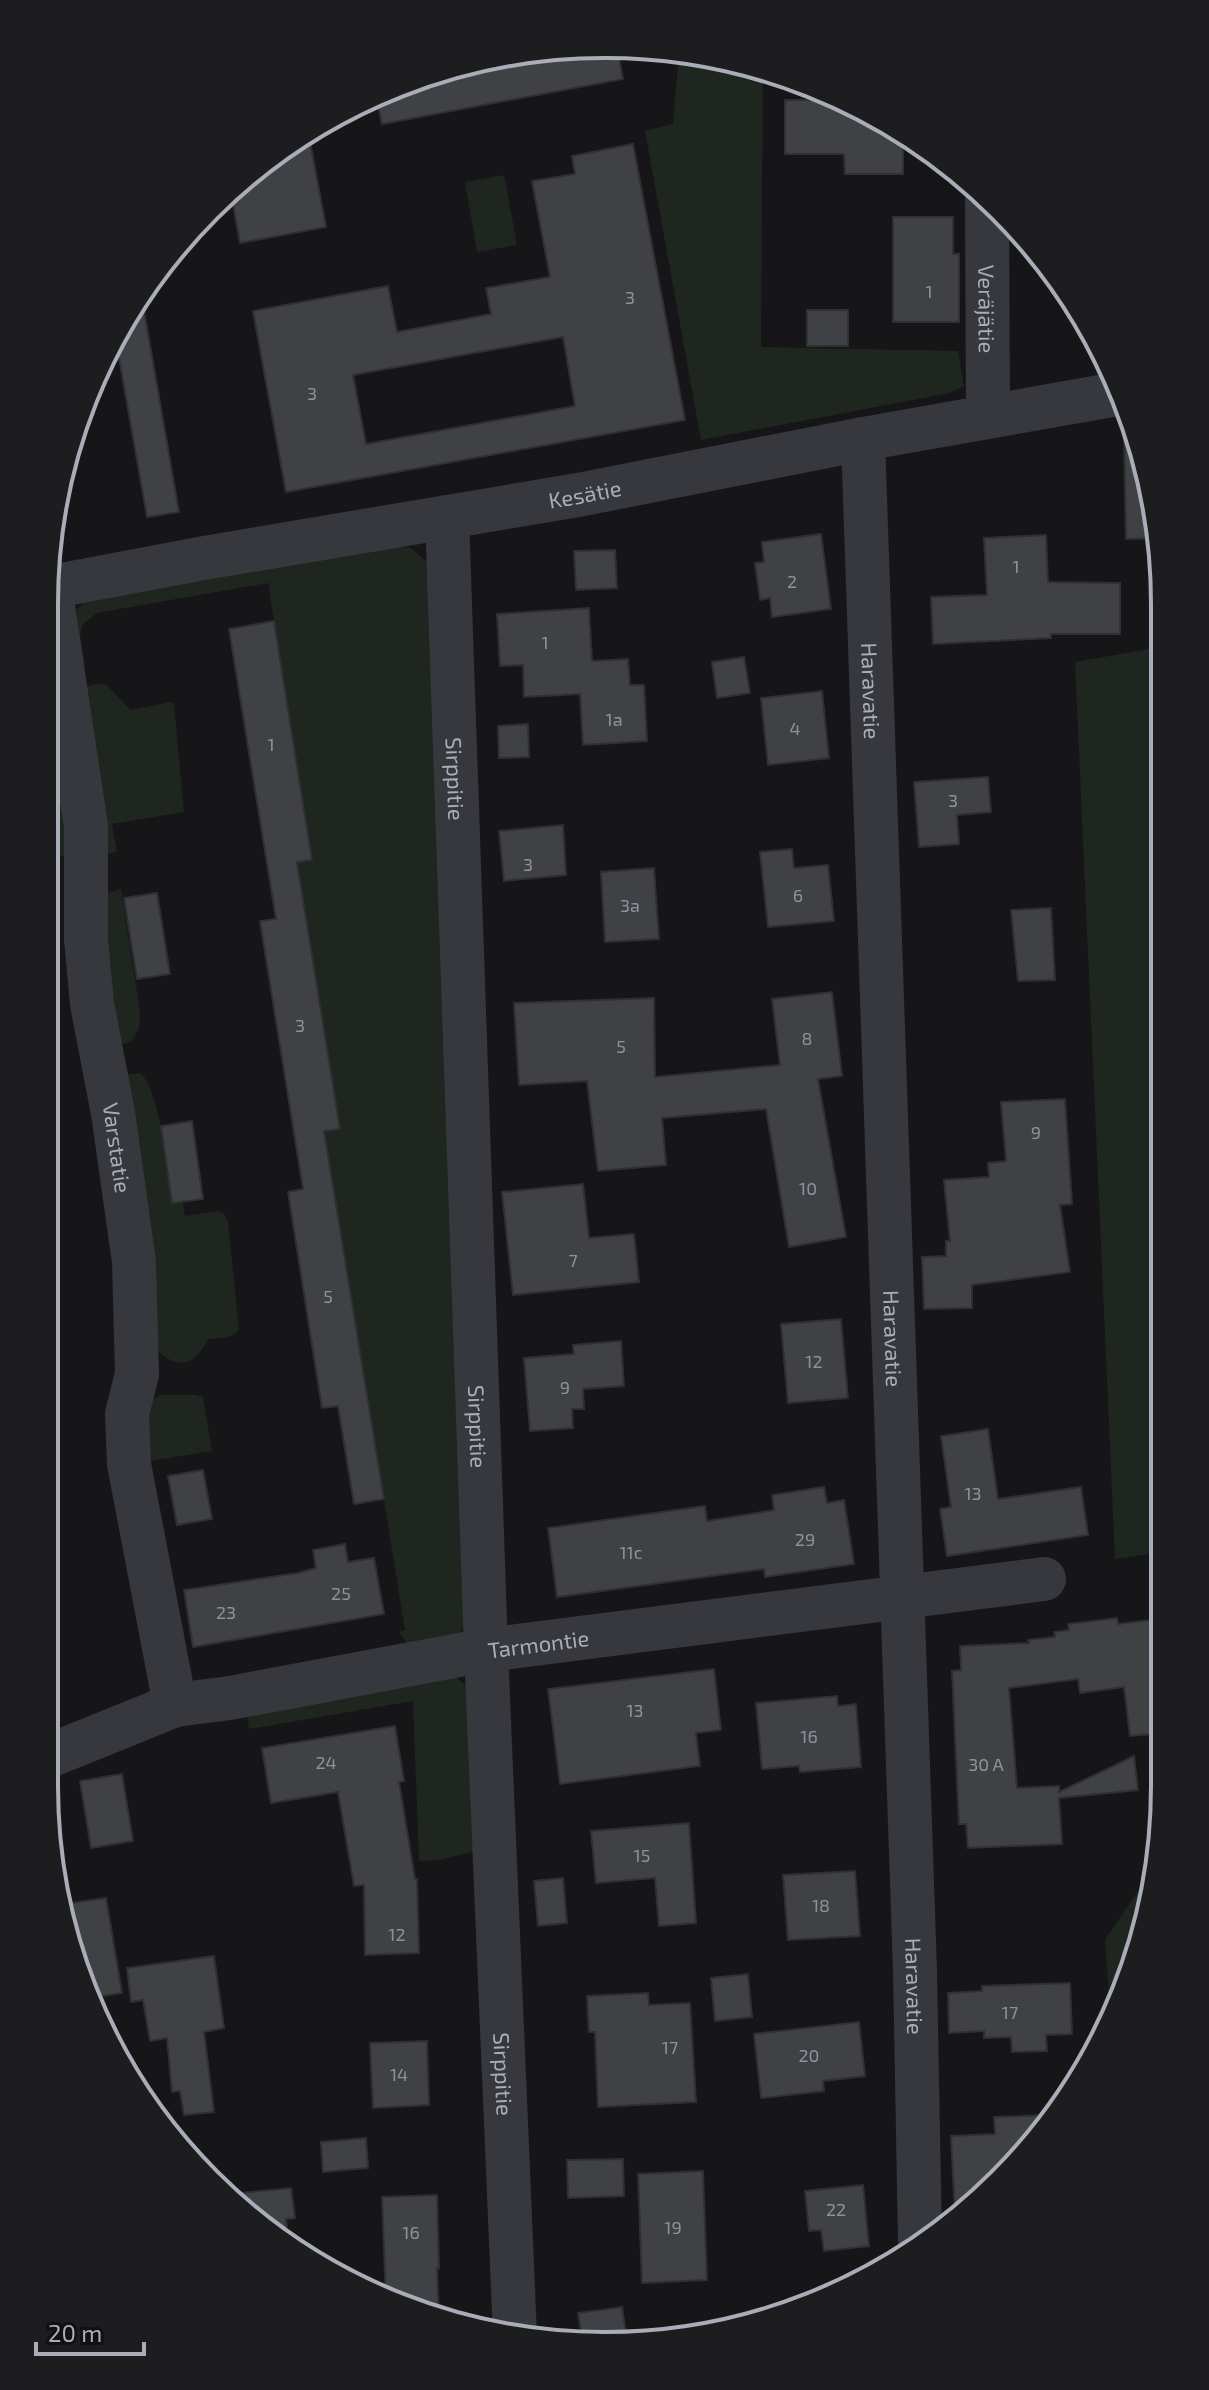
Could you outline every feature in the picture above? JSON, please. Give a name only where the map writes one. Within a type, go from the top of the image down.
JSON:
[{"type":"street","name":"Veräjätie","points":[[987,214],[988,416]]},
{"type":"street","name":"Kesätie","points":[[59,586],[204,558],[578,495],[863,439],[1109,395]]},
{"type":"street","name":"Haravatie","points":[[863,439],[915,1971],[920,2231]]},
{"type":"street","name":"Sirppitie","points":[[447,517],[486,1650],[514,2324]]},
{"type":"street","name":"Varstatie","points":[[58,651],[86,826],[86,939],[92,1004],[113,1113],[134,1262],[138,1321],[137,1374],[127,1414],[129,1464],[175,1705]]},
{"type":"street","name":"Tarmontie","points":[[58,1752],[175,1705],[230,1698],[486,1650],[1044,1579]]},
{"type":"shaded area","points":[[678,63],[763,82],[761,347],[958,351],[964,386],[950,393],[701,440],[645,131],[673,124]]},
{"type":"shaded area","points":[[504,175],[517,245],[477,252],[465,182]]},
{"type":"shaded area","points":[[401,546],[411,548],[432,566],[468,1620],[458,1635],[412,1650],[399,1632],[405,1630],[324,1131],[340,1129],[298,862],[312,859],[268,583],[97,613],[83,624],[80,634],[85,665],[80,665],[75,611],[97,597]]},
{"type":"shaded area","points":[[1151,649],[1151,1554],[1115,1559],[1075,662]]},
{"type":"shaded area","points":[[102,683],[130,710],[174,704],[184,812],[112,824],[117,852],[105,854],[80,688]]},
{"type":"shaded area","points":[[58,713],[77,838],[64,856],[58,857]]},
{"type":"shaded area","points":[[121,889],[140,1012],[139,1028],[132,1041],[124,1044],[115,1041],[105,896]]},
{"type":"shaded area","points":[[140,1073],[147,1082],[158,1114],[172,1203],[183,1202],[185,1216],[218,1211],[225,1215],[228,1222],[239,1329],[229,1336],[208,1339],[198,1355],[180,1363],[156,1350],[118,1076]]},
{"type":"shaded area","points":[[160,1395],[203,1397],[212,1451],[143,1462],[147,1401]]},
{"type":"shaded area","points":[[454,1676],[464,1684],[475,1701],[480,1850],[439,1860],[419,1861],[413,1701],[249,1729],[246,1710]]},
{"type":"shaded area","points":[[1141,1887],[1122,1961],[1109,1995],[1105,1940]]},
{"type":"building","points":[[619,58],[623,79],[382,124],[379,107],[463,77],[533,63]]},
{"type":"building","points":[[785,100],[814,100],[846,114],[903,147],[903,174],[845,174],[844,154],[785,154]]},
{"type":"building","points":[[310,144],[326,227],[240,243],[233,204]]},
{"type":"building","points":[[633,144],[685,420],[286,492],[253,311],[388,286],[397,332],[491,314],[486,288],[550,277],[532,181],[575,174],[572,156]],"holes":[[[563,337],[575,406],[366,444],[353,375]]]},
{"type":"building","points":[[893,217],[953,217],[953,254],[959,254],[959,322],[893,322]]},
{"type":"building","points":[[144,310],[179,512],[147,517],[118,355]]},
{"type":"building","points":[[807,310],[848,310],[848,346],[807,346]]},
{"type":"building","points":[[1124,438],[1140,498],[1147,538],[1126,539]]},
{"type":"building","points":[[821,534],[831,609],[772,617],[770,598],[760,600],[755,563],[764,562],[762,542]]},
{"type":"building","points":[[1046,535],[1048,582],[1120,583],[1120,634],[1051,634],[1051,638],[933,644],[931,597],[987,595],[984,538]]},
{"type":"building","points":[[615,550],[617,588],[576,590],[574,551]]},
{"type":"building","points":[[589,608],[592,661],[628,659],[630,685],[644,685],[647,741],[583,745],[580,694],[524,697],[523,665],[500,666],[497,614]]},
{"type":"building","points":[[274,621],[312,860],[297,862],[340,1129],[324,1131],[384,1499],[354,1504],[338,1406],[322,1408],[288,1192],[303,1189],[260,921],[276,919],[229,629]]},
{"type":"building","points":[[744,657],[750,693],[717,698],[712,662]]},
{"type":"building","points":[[822,691],[829,758],[768,765],[761,698]]},
{"type":"building","points":[[528,724],[529,757],[499,758],[498,726]]},
{"type":"building","points":[[988,777],[991,812],[957,815],[959,844],[919,847],[914,782]]},
{"type":"building","points":[[563,825],[566,875],[504,881],[499,831]]},
{"type":"building","points":[[792,849],[794,868],[828,865],[834,921],[768,927],[760,852]]},
{"type":"building","points":[[654,868],[659,939],[605,942],[601,872]]},
{"type":"building","points":[[157,893],[170,974],[137,979],[124,898]]},
{"type":"building","points":[[1051,908],[1055,980],[1018,981],[1011,910]]},
{"type":"building","points":[[832,992],[842,1076],[818,1079],[846,1237],[789,1247],[766,1109],[662,1118],[666,1165],[598,1171],[587,1081],[519,1085],[514,1003],[654,998],[655,1077],[780,1065],[772,999]]},
{"type":"building","points":[[1065,1099],[1072,1204],[1060,1205],[1070,1272],[972,1285],[972,1308],[924,1309],[922,1257],[946,1256],[946,1241],[950,1241],[944,1180],[989,1177],[988,1163],[1006,1161],[1001,1102]]},
{"type":"building","points":[[192,1121],[203,1199],[172,1203],[161,1126]]},
{"type":"building","points":[[583,1184],[589,1238],[634,1234],[639,1282],[513,1295],[502,1192]]},
{"type":"building","points":[[841,1319],[848,1398],[788,1403],[781,1324]]},
{"type":"building","points":[[621,1341],[624,1386],[583,1389],[584,1409],[572,1409],[573,1428],[530,1431],[524,1358],[574,1354],[573,1345]]},
{"type":"building","points":[[988,1429],[998,1499],[1081,1487],[1088,1535],[947,1556],[940,1509],[951,1507],[941,1436]]},
{"type":"building","points":[[203,1470],[212,1519],[177,1525],[168,1476]]},
{"type":"building","points":[[824,1487],[827,1503],[844,1500],[854,1564],[765,1577],[764,1569],[557,1597],[548,1528],[705,1506],[707,1521],[774,1510],[772,1495]]},
{"type":"building","points":[[345,1544],[348,1562],[374,1558],[384,1614],[193,1647],[184,1590],[316,1568],[313,1550]]},
{"type":"building","points":[[1117,1618],[1118,1624],[1151,1620],[1151,1734],[1130,1736],[1124,1687],[1080,1693],[1078,1679],[1009,1688],[1017,1788],[1059,1786],[1059,1792],[1134,1756],[1138,1790],[1059,1798],[1062,1844],[968,1848],[966,1824],[959,1824],[952,1671],[961,1670],[960,1646],[1029,1643],[1028,1640],[1055,1637],[1054,1632],[1069,1630],[1068,1624]]},
{"type":"building","points":[[714,1669],[721,1730],[696,1733],[700,1766],[560,1784],[548,1689]]},
{"type":"building","points":[[837,1696],[838,1706],[856,1704],[861,1767],[800,1772],[799,1766],[762,1769],[756,1703]]},
{"type":"building","points":[[395,1726],[404,1781],[399,1782],[417,1879],[419,1953],[365,1955],[364,1885],[354,1886],[338,1792],[271,1803],[262,1748]]},
{"type":"building","points":[[122,1774],[133,1841],[91,1848],[80,1781]]},
{"type":"building","points":[[689,1823],[696,1923],[659,1926],[655,1878],[596,1883],[591,1831]]},
{"type":"building","points":[[855,1871],[860,1936],[788,1940],[783,1875]]},
{"type":"building","points":[[563,1878],[567,1923],[538,1926],[534,1881]]},
{"type":"building","points":[[106,1898],[122,1993],[101,1996],[87,1961],[71,1903]]},
{"type":"building","points":[[214,1956],[224,2028],[204,2032],[214,2112],[184,2115],[180,2091],[172,2092],[167,2038],[150,2041],[143,2000],[131,2002],[127,1968]]},
{"type":"building","points":[[748,1974],[752,2017],[715,2021],[711,1978]]},
{"type":"building","points":[[1070,1983],[1072,2034],[1046,2035],[1047,2051],[1012,2052],[1011,2037],[984,2038],[984,2031],[949,2033],[948,1993],[982,1991],[982,1986]]},
{"type":"building","points":[[648,1993],[649,2005],[690,2003],[696,2102],[598,2107],[595,2032],[589,2032],[587,1996]]},
{"type":"building","points":[[859,2022],[865,2076],[823,2081],[824,2091],[761,2098],[754,2034]]},
{"type":"building","points":[[427,2041],[429,2105],[373,2108],[370,2043]]},
{"type":"building","points":[[1040,2115],[991,2172],[954,2205],[951,2136],[995,2134],[994,2117]]},
{"type":"building","points":[[366,2138],[368,2168],[323,2172],[321,2142]]},
{"type":"building","points":[[623,2159],[624,2196],[568,2198],[567,2160]]},
{"type":"building","points":[[703,2171],[707,2280],[642,2283],[638,2174]]},
{"type":"building","points":[[863,2185],[869,2246],[824,2251],[821,2230],[809,2231],[805,2191]]},
{"type":"building","points":[[291,2188],[295,2218],[286,2219],[287,2230],[241,2193]]},
{"type":"building","points":[[437,2195],[439,2306],[385,2286],[382,2197]]},
{"type":"building","points":[[622,2307],[626,2331],[581,2331],[578,2313]]}]
